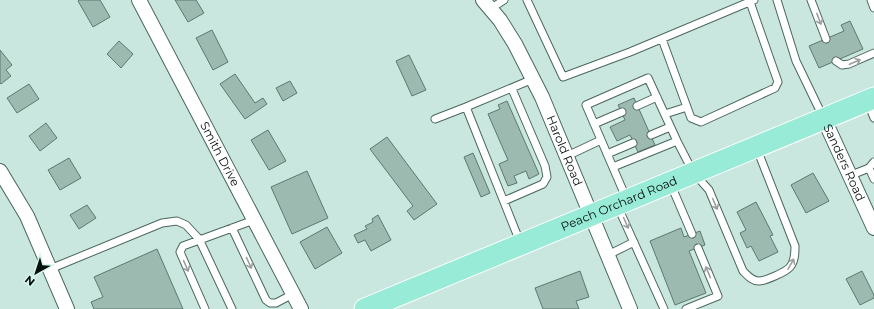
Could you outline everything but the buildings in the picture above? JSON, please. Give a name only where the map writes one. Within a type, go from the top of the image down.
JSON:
[{"type":"main road","name":"Peach Orchard Road","points":[[365,309],[824,119],[872,106]]},
{"type":"street","name":"Smith Drive","points":[[138,0],[301,309]]},
{"type":"street","name":"Harold Road","points":[[487,4],[500,20],[515,44],[542,97],[630,309]]},
{"type":"street","name":"Sanders Road","points":[[824,119],[874,228]]},
{"type":"street","points":[[0,171],[27,216],[67,309]]},
{"type":"lane","points":[[487,4],[504,0]]},
{"type":"lane","points":[[527,0],[563,77],[662,39],[752,1],[778,82],[775,88],[700,122],[692,118],[662,39]]},
{"type":"lane","points":[[777,0],[796,61],[824,119]]},
{"type":"lane","points":[[812,0],[826,39]]},
{"type":"lane","points":[[871,0],[874,8]]},
{"type":"lane","points":[[836,61],[842,65],[849,64],[874,54]]},
{"type":"lane","points":[[664,309],[634,242],[613,167],[586,105],[648,78],[693,172],[709,190],[743,271],[751,279],[759,281],[786,271],[791,266],[795,257],[795,246],[756,147]]},
{"type":"lane","points":[[434,119],[533,79]]},
{"type":"lane","points":[[504,201],[543,184],[547,176],[545,166],[512,88]]},
{"type":"lane","points":[[637,106],[657,97]]},
{"type":"lane","points":[[665,114],[687,106]]},
{"type":"lane","points":[[466,107],[521,244]]},
{"type":"lane","points":[[594,124],[622,112]]},
{"type":"lane","points":[[651,135],[670,126]]},
{"type":"lane","points":[[567,156],[601,140]]},
{"type":"lane","points":[[613,167],[677,141]]},
{"type":"lane","points":[[607,154],[633,143]]},
{"type":"lane","points":[[850,176],[871,165],[874,179]]},
{"type":"lane","points":[[670,182],[692,234]]},
{"type":"lane","points":[[205,309],[180,252],[183,246],[254,220]]},
{"type":"lane","points":[[50,269],[162,223],[177,221],[186,225],[199,239],[232,309]]},
{"type":"lane","points":[[232,228],[266,300],[270,303],[276,303],[294,294]]},
{"type":"lane","points":[[608,256],[634,242]]},
{"type":"lane","points":[[686,309],[718,296],[698,248]]}]
